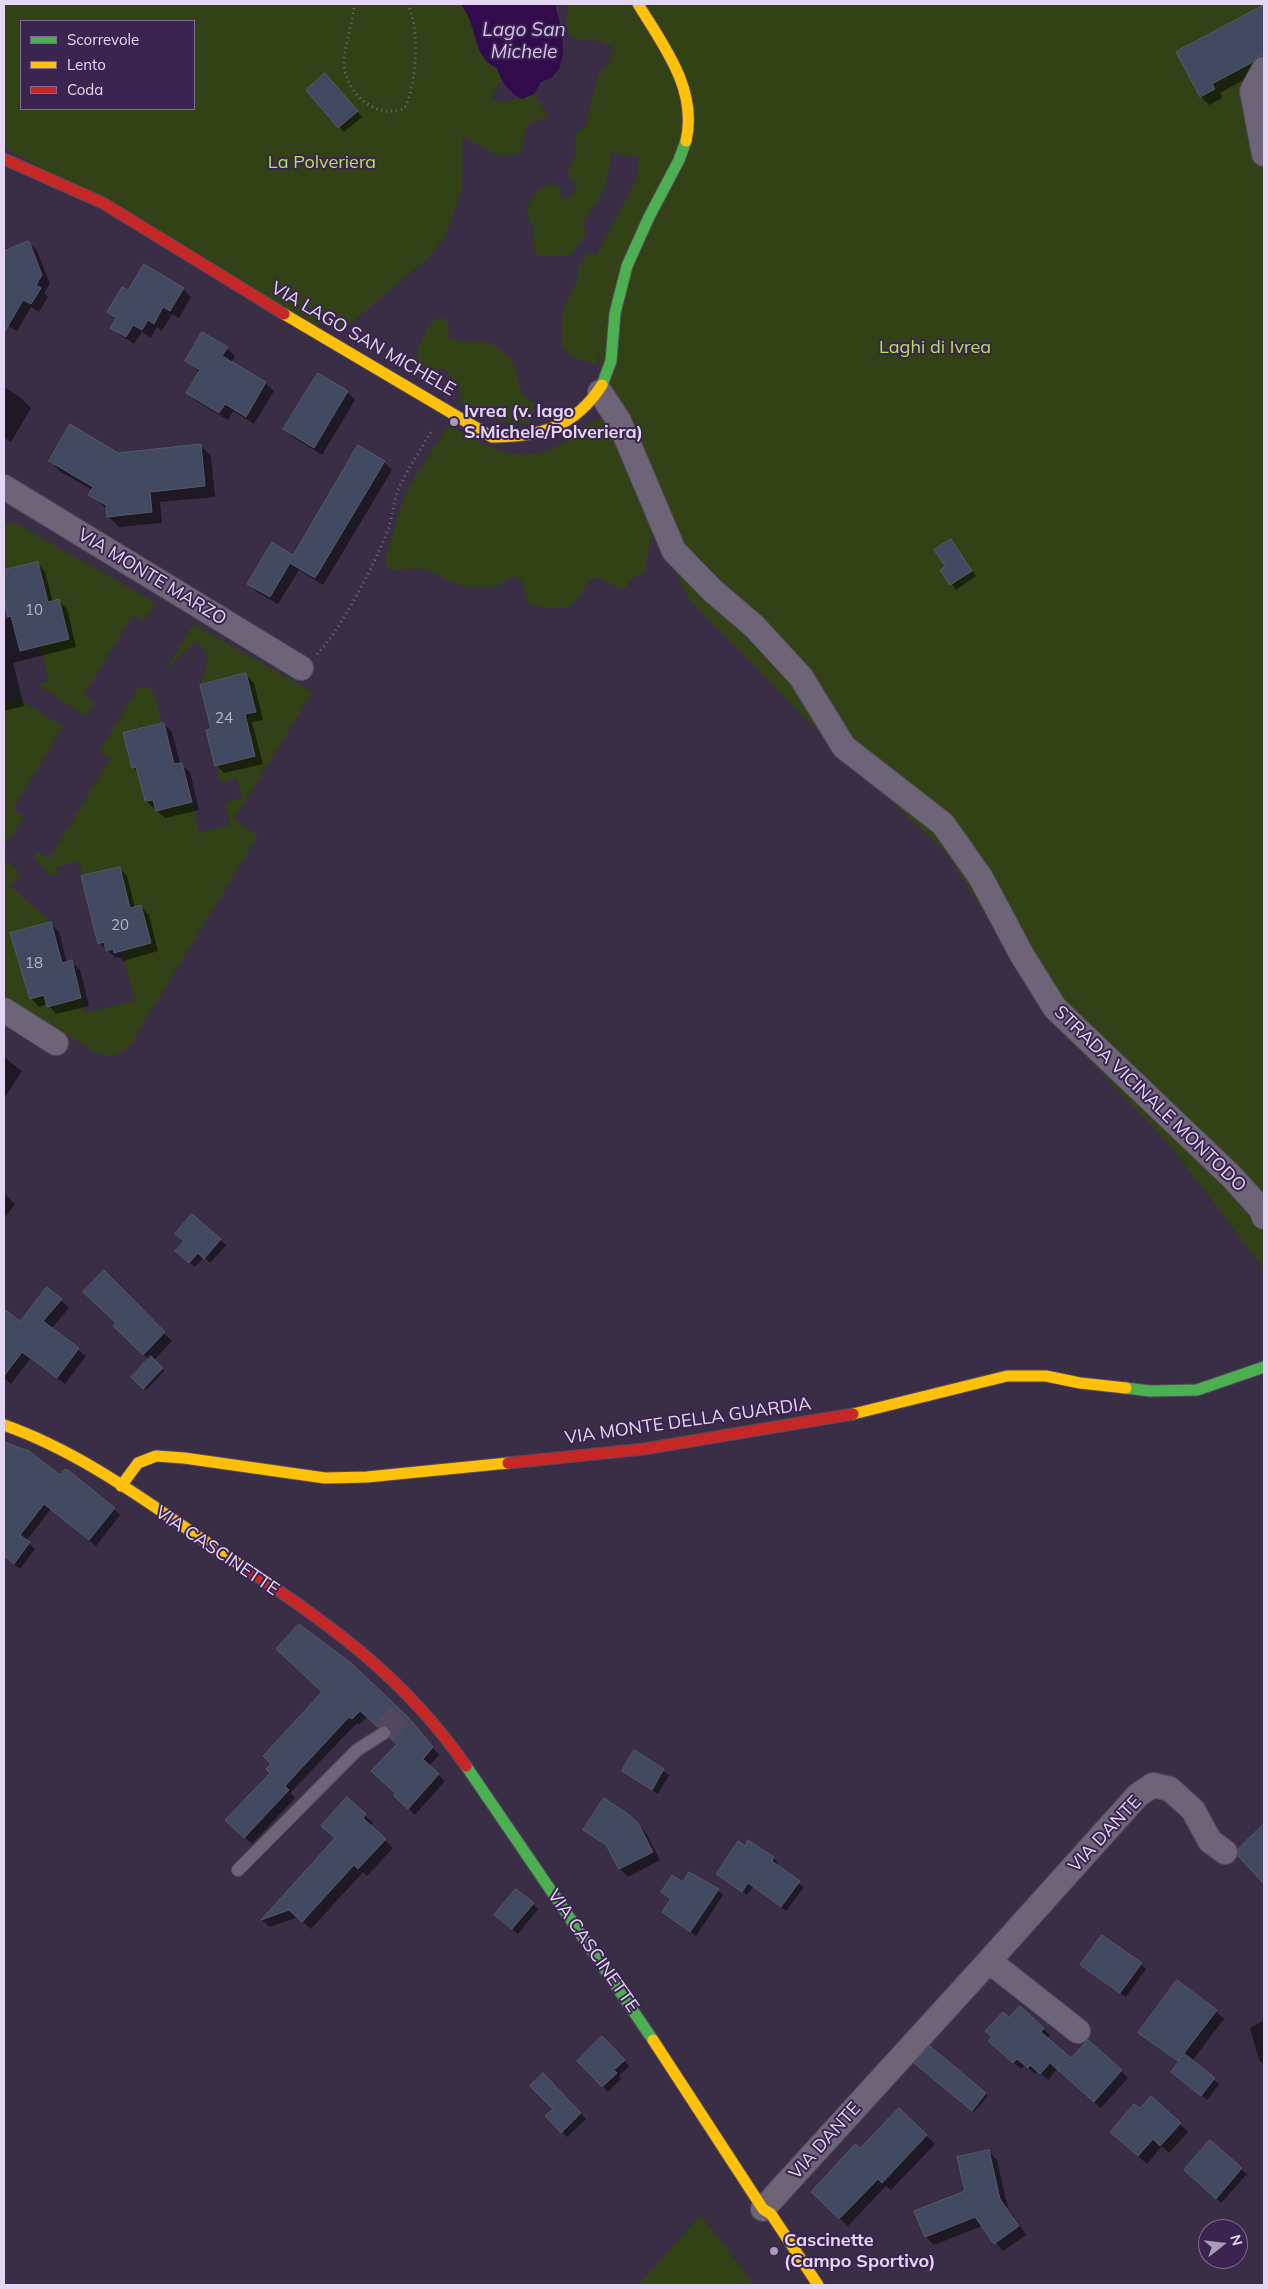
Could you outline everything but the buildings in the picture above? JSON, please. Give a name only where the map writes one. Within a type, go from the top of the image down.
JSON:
[{"type":"street","name":"VIA LAGO SAN MICHELE","points":[[4,159],[102,203],[277,310],[492,437],[513,438],[533,434],[564,424],[584,410],[600,392],[610,364],[619,295],[629,259],[685,148],[690,122],[685,92],[677,70],[638,4]]},
{"type":"street","points":[[1264,69],[1252,91],[1264,154]]},
{"type":"street","name":"STRADA VICINALE MONTODO","points":[[600,392],[619,421],[674,551],[712,591],[754,626],[801,677],[844,747],[943,824],[981,878],[1022,956],[1055,1008],[1231,1176],[1263,1211]]},
{"type":"street","name":"VIA MONTE MARZO","points":[[4,487],[301,668]]},
{"type":"street","points":[[4,1010],[56,1043]]},
{"type":"street","name":"VIA MONTE DELLA GUARDIA","points":[[121,1486],[138,1463],[156,1456],[184,1458],[324,1478],[368,1477],[644,1449],[864,1412],[1007,1376],[1046,1376],[1080,1384],[1150,1391],[1196,1390],[1264,1367]]},
{"type":"street","name":"VIA CASCINETTE","points":[[4,1425],[65,1450],[343,1636],[377,1663],[409,1705],[447,1739],[675,2071],[763,2209],[771,2214],[818,2285]]},
{"type":"street","name":"VIA DANTE","points":[[763,2209],[1138,1795],[1153,1785],[1170,1788],[1193,1810],[1210,1841],[1225,1852]]},
{"type":"street","points":[[989,1961],[1078,2031]]},
{"type":"lane","points":[[238,1870],[357,1750],[384,1733]]},
{"type":"path","points":[[354,8],[344,65],[352,88],[363,100],[379,111],[394,112],[405,108],[411,89],[416,39],[415,26],[408,4]]},
{"type":"path","points":[[301,668],[323,648],[374,562],[387,533],[398,490],[444,408]]},
{"type":"green space","name":"La Polveriera","points":[[4,4],[461,4],[469,18],[481,54],[490,65],[497,68],[501,79],[491,100],[512,100],[534,94],[549,116],[542,120],[532,121],[525,130],[523,151],[513,154],[505,155],[491,152],[463,135],[462,190],[445,237],[429,257],[344,329],[328,319],[316,327],[4,147]]},
{"type":"green space","name":"Laghi di Ivrea","points":[[568,4],[1264,4],[1264,1269],[1170,1145],[1053,1022],[946,853],[825,738],[689,599],[653,529],[644,573],[631,579],[626,587],[620,590],[613,584],[606,584],[602,578],[590,579],[573,604],[561,608],[531,606],[524,592],[522,581],[513,576],[500,584],[478,588],[462,586],[426,570],[387,568],[385,559],[405,494],[448,425],[496,449],[511,453],[527,454],[542,452],[559,446],[590,423],[601,419],[606,420],[599,352],[596,364],[574,358],[561,346],[563,308],[577,282],[579,266],[587,253],[596,255],[637,179],[639,156],[620,155],[612,151],[606,186],[582,226],[588,232],[570,256],[537,256],[532,243],[534,230],[527,207],[538,190],[553,183],[561,188],[560,196],[565,199],[571,197],[578,185],[573,182],[567,171],[577,153],[574,144],[577,132],[586,124],[598,75],[605,68],[613,52],[612,47],[601,41],[575,39],[567,26]]},
{"type":"green space","points":[[443,317],[448,324],[449,338],[460,341],[489,342],[500,349],[514,364],[521,392],[534,403],[530,424],[501,422],[463,406],[457,383],[443,367],[429,373],[416,363],[418,348],[431,322]]},
{"type":"green space","points":[[16,523],[156,603],[144,621],[133,615],[84,695],[95,703],[86,717],[40,686],[41,683],[49,681],[40,646],[69,638],[59,600],[43,603],[38,562],[4,570],[4,525]]},
{"type":"green space","points":[[193,624],[313,692],[234,819],[258,836],[131,1044],[123,1052],[111,1056],[95,1052],[4,995],[4,865],[11,863],[21,876],[10,886],[51,922],[10,933],[30,999],[44,995],[47,1007],[81,998],[86,1013],[134,1001],[122,951],[151,943],[141,905],[126,909],[129,902],[120,867],[83,876],[79,861],[56,867],[58,874],[50,876],[34,858],[38,852],[49,859],[110,759],[99,752],[137,689],[146,686],[154,692],[162,723],[123,733],[132,767],[136,767],[145,801],[153,800],[156,810],[192,802],[199,833],[230,825],[225,803],[242,798],[237,778],[220,782],[216,766],[255,756],[246,721],[240,716],[255,712],[246,673],[200,685],[207,667],[207,657],[196,641],[165,671]]},
{"type":"green space","points":[[17,698],[63,727],[13,809],[24,817],[10,840],[4,842],[4,701]]},
{"type":"green space","points":[[701,2215],[754,2285],[638,2285]]},
{"type":"water","name":"Lago San Michele","points":[[461,4],[555,4],[562,33],[563,54],[559,69],[551,78],[541,82],[534,94],[522,99],[517,97],[506,86],[497,68],[490,64],[481,53],[469,18]]},
{"type":"tunnel","points":[[384,1733],[403,1711]]},
{"type":"traffic: fast","points":[[602,385],[611,361],[615,313],[627,266],[649,217],[679,160],[686,141]]},
{"type":"traffic: fast","points":[[1126,1388],[1150,1391],[1197,1390],[1264,1367]]},
{"type":"traffic: fast","points":[[466,1766],[653,2040]]},
{"type":"traffic: slow","points":[[638,4],[676,68],[683,86],[687,103],[686,141]]},
{"type":"traffic: slow","points":[[284,314],[492,437],[526,435],[555,427],[580,411],[602,385]]},
{"type":"traffic: slow","points":[[853,1414],[1007,1376],[1046,1376],[1080,1383],[1126,1388]]},
{"type":"traffic: slow","points":[[4,1425],[36,1438],[98,1470],[242,1566]]},
{"type":"traffic: slow","points":[[121,1486],[138,1463],[156,1456],[184,1458],[325,1478],[367,1477],[508,1463]]},
{"type":"traffic: slow","points":[[653,2040],[763,2209],[771,2214],[818,2285]]},
{"type":"traffic: jam","points":[[4,159],[103,203],[284,314]]},
{"type":"traffic: jam","points":[[508,1463],[644,1449],[853,1414]]},
{"type":"traffic: jam","points":[[242,1566],[306,1609],[392,1679],[418,1706],[466,1766]]},
{"type":"place","name":"Ivrea (v. lago S.Michele/Polveriera)","points":[[454,422]]},
{"type":"place","name":"Cascinette (Campo Sportivo)","points":[[774,2251]]}]
